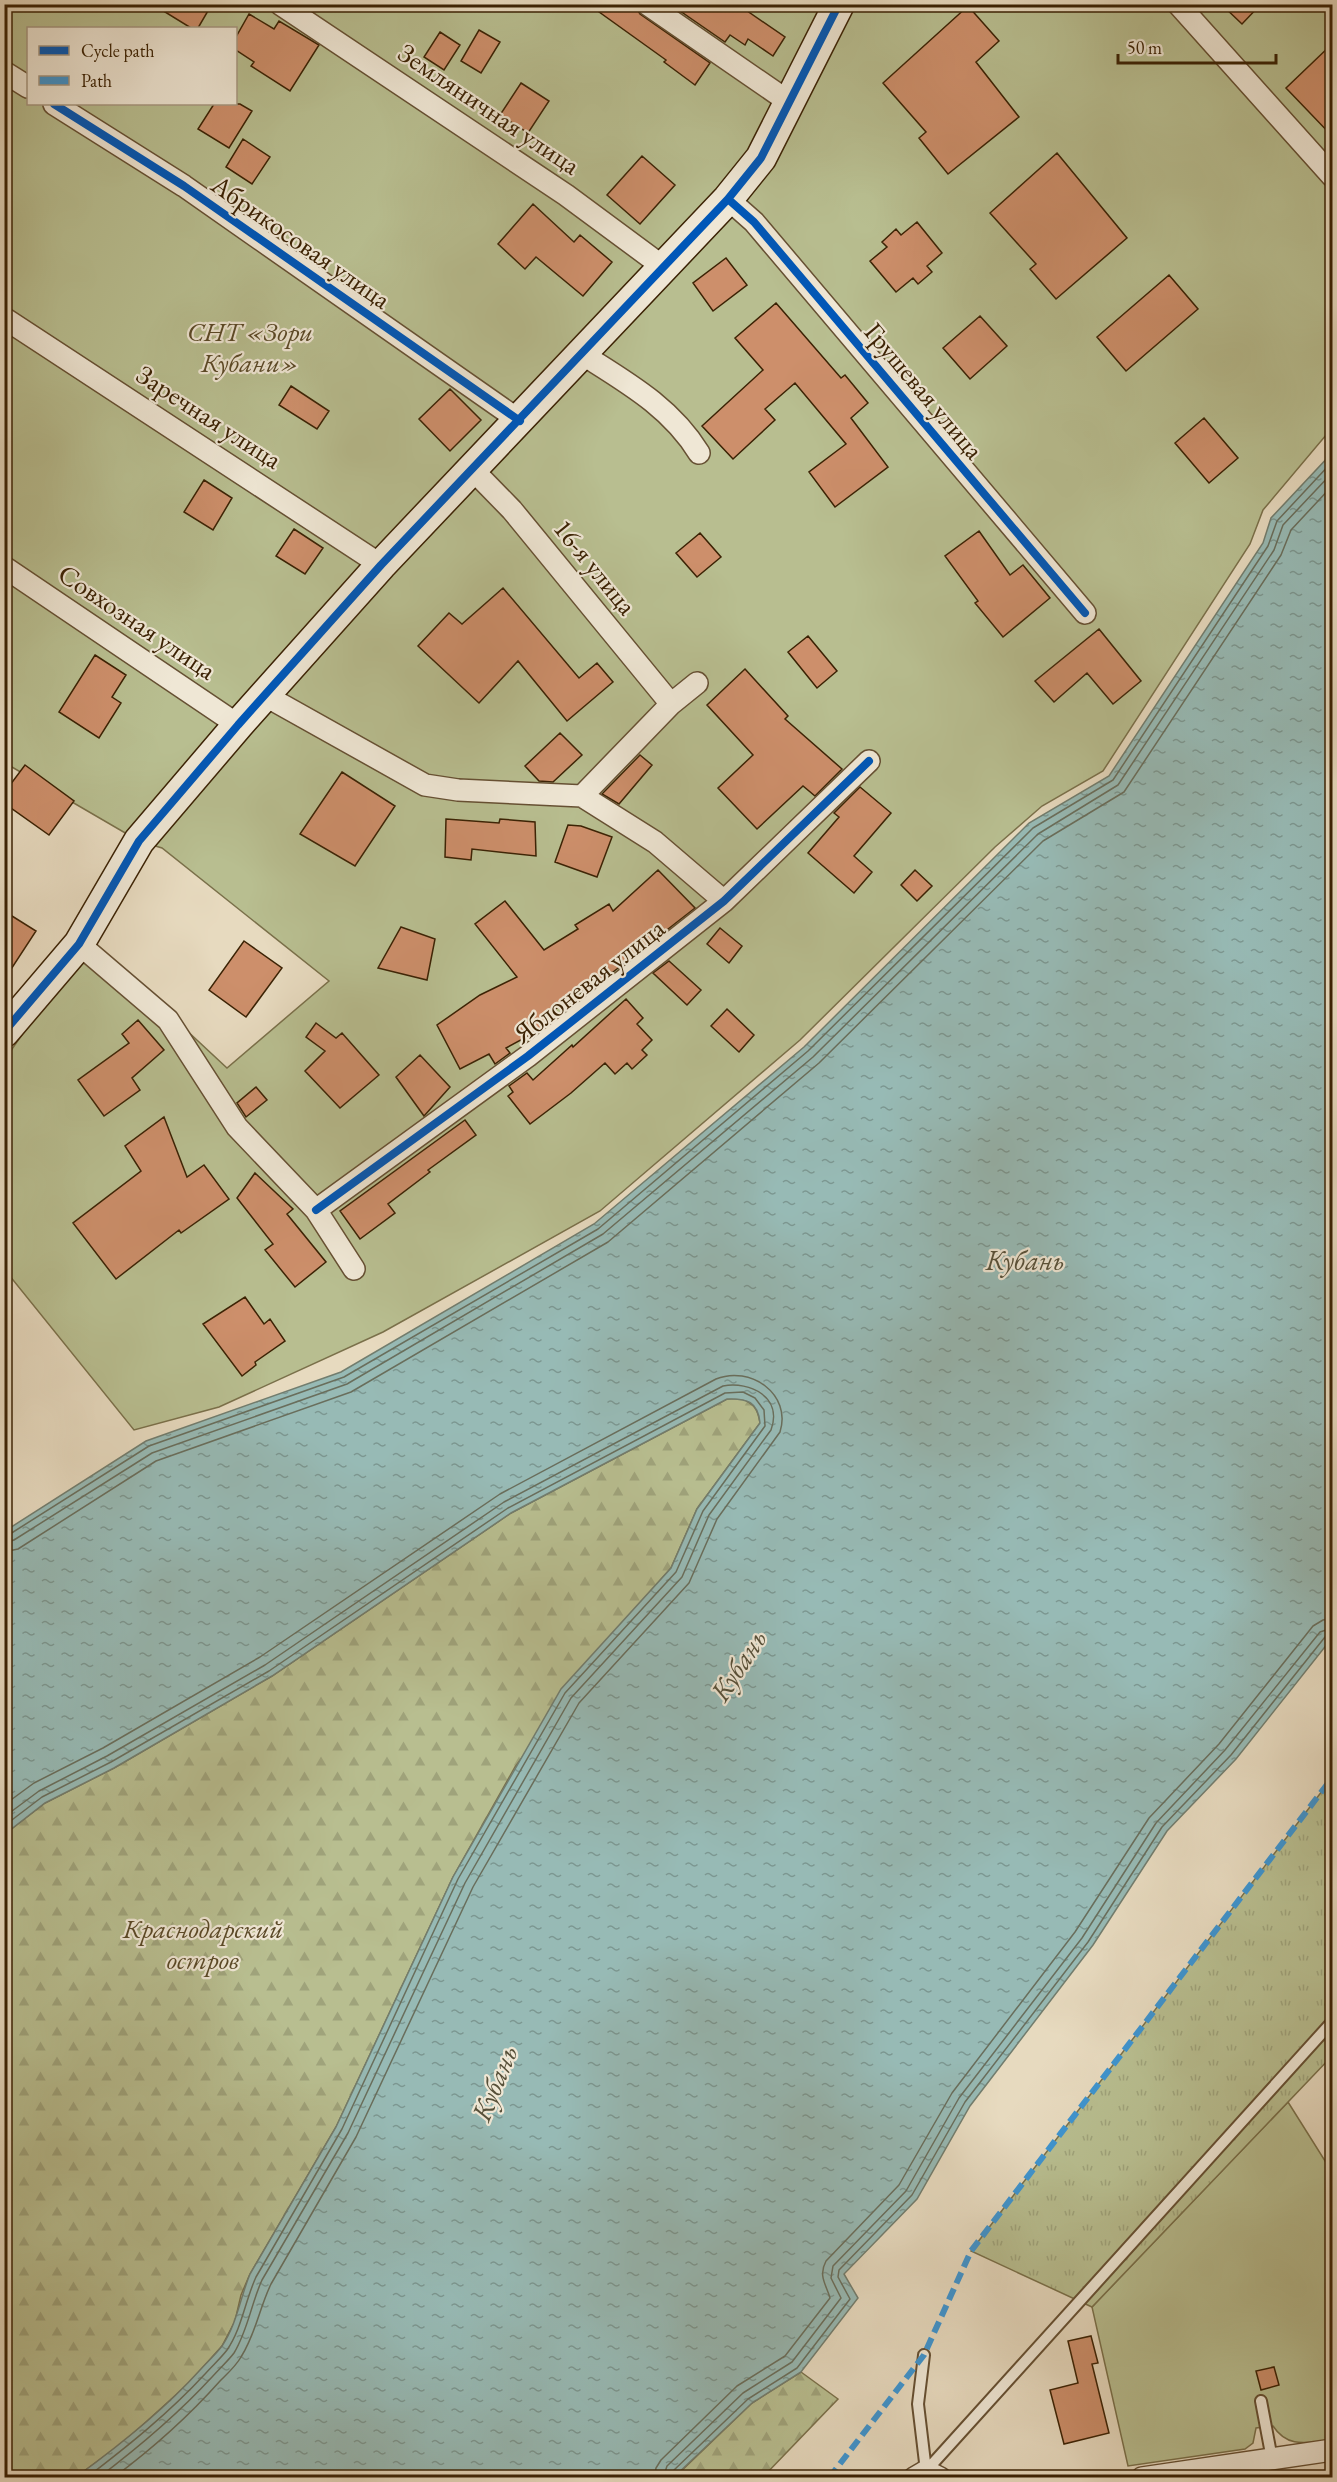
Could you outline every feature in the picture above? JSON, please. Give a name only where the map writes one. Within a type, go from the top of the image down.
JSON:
[{"type":"street","name":"Земляничная улица","points":[[280,4],[567,195],[662,266]]},
{"type":"street","points":[[647,4],[789,102]]},
{"type":"street","points":[[13,1018],[79,944],[139,840],[238,725],[381,565],[728,199],[760,158],[839,4]]},
{"type":"street","points":[[1178,4],[1332,176]]},
{"type":"street","points":[[4,72],[27,86]]},
{"type":"street","name":"Абрикосовая улица","points":[[56,105],[183,186],[520,421]]},
{"type":"street","name":"Грушевая улица","points":[[728,199],[754,222],[1085,613]]},
{"type":"street","name":"Заречная улица","points":[[4,318],[381,565]]},
{"type":"street","points":[[582,354],[643,392],[674,420],[699,453]]},
{"type":"street","name":"16-я улица","points":[[472,469],[512,510],[671,704]]},
{"type":"street","name":"Совхозная улица","points":[[4,567],[238,725]]},
{"type":"street","points":[[582,796],[671,704],[698,683]]},
{"type":"street","points":[[266,696],[425,785],[458,790],[582,796],[655,842],[724,901]]},
{"type":"street","name":"Яблоневая улица","points":[[316,1210],[528,1056],[724,901],[869,761]]},
{"type":"street","points":[[79,944],[168,1020],[237,1127],[316,1210],[354,1269]]},
{"type":"street","points":[[1142,2478],[1332,2450]]},
{"type":"lane","points":[[926,2475],[1332,2022]]},
{"type":"lane","points":[[924,2355],[918,2404],[926,2475]]},
{"type":"lane","points":[[1261,2401],[1272,2459]]},
{"type":"green space","name":"СНТ «Зори Кубани»","points":[[5,5],[1332,5],[1332,428],[1263,510],[1250,544],[1103,771],[1042,806],[995,847],[800,1040],[600,1211],[383,1332],[219,1407],[134,1430],[5,1270],[5,1059],[33,1019],[82,961],[98,948],[227,1068],[329,981],[162,848],[139,841],[5,763]]},
{"type":"green space","name":"Краснодарский остров","points":[[741,1398],[755,1408],[760,1423],[697,1509],[671,1568],[625,1620],[515,1767],[453,1877],[336,2127],[250,2274],[241,2295],[235,2321],[222,2346],[188,2384],[125,2441],[76,2477],[5,2478],[5,1834],[45,1803],[114,1768],[272,1676],[511,1513],[727,1399]]},
{"type":"green space","points":[[1332,1778],[1332,2056],[1092,2307],[971,2251]]},
{"type":"green space","points":[[1288,2102],[1332,2172],[1332,2440],[1307,2443],[1292,2441],[1285,2438],[1273,2426],[1256,2428],[1253,2443],[1245,2449],[1128,2466],[1092,2307]]},
{"type":"green space","points":[[801,2372],[838,2399],[763,2477],[674,2478],[752,2403]]},
{"type":"water","name":"Кубань","points":[[1332,453],[1332,1638],[1236,1759],[1167,1831],[1093,1945],[970,2106],[917,2199],[844,2274],[858,2298],[801,2372],[752,2403],[674,2477],[76,2477],[156,2413],[222,2346],[235,2320],[250,2274],[336,2127],[453,1877],[561,1689],[671,1568],[697,1509],[760,1423],[759,1416],[750,1403],[740,1399],[727,1399],[511,1513],[272,1676],[114,1768],[45,1803],[5,1834],[5,1531],[146,1441],[341,1372],[594,1224],[804,1047],[1029,823],[1109,776],[1263,543],[1271,518]]},
{"type":"building","points":[[152,4],[212,4],[199,27],[189,27]]},
{"type":"building","points":[[588,4],[634,4],[640,14],[710,63],[695,85],[664,62],[666,60]]},
{"type":"building","points":[[670,4],[737,4],[785,37],[773,56],[748,39],[745,45],[730,35],[725,42]]},
{"type":"building","points":[[1221,4],[1261,4],[1242,24]]},
{"type":"building","points":[[968,6],[999,41],[976,62],[1019,117],[948,174],[919,138],[926,132],[883,83]]},
{"type":"building","points":[[249,14],[274,29],[279,21],[319,45],[290,91],[251,66],[254,62],[237,51],[237,35]]},
{"type":"building","points":[[479,30],[500,42],[481,73],[461,61]]},
{"type":"building","points":[[440,32],[460,45],[444,70],[424,57]]},
{"type":"building","points":[[1332,44],[1332,136],[1286,88]]},
{"type":"building","points":[[521,83],[549,101],[528,133],[500,115]]},
{"type":"building","points":[[240,104],[252,111],[229,148],[198,129],[213,105]]},
{"type":"building","points":[[243,139],[270,157],[252,184],[226,167]]},
{"type":"building","points":[[1057,153],[1127,238],[1056,299],[1030,269],[1036,264],[990,213]]},
{"type":"building","points":[[642,156],[675,185],[640,224],[607,195]]},
{"type":"building","points":[[533,204],[574,242],[580,235],[612,262],[583,296],[536,257],[525,269],[498,244]]},
{"type":"building","points":[[917,222],[942,253],[927,266],[932,272],[918,284],[913,278],[896,292],[870,261],[887,247],[882,242],[896,229],[901,235]]},
{"type":"building","points":[[726,258],[747,285],[713,311],[693,283]]},
{"type":"building","points":[[1169,275],[1198,309],[1126,371],[1097,337]]},
{"type":"building","points":[[776,303],[841,378],[845,375],[868,403],[851,418],[888,467],[835,507],[809,472],[846,444],[795,383],[765,409],[775,420],[733,459],[702,426],[763,370],[735,338]]},
{"type":"building","points":[[980,316],[1007,346],[970,379],[943,348]]},
{"type":"building","points":[[291,386],[329,411],[317,429],[279,405]]},
{"type":"building","points":[[450,389],[481,420],[450,451],[419,419]]},
{"type":"building","points":[[1204,418],[1238,458],[1209,483],[1175,443]]},
{"type":"building","points":[[204,480],[232,498],[213,530],[184,512]]},
{"type":"building","points":[[294,529],[323,548],[305,574],[276,556]]},
{"type":"building","points":[[979,531],[1010,575],[1023,565],[1050,598],[1003,637],[975,603],[978,601],[945,556]]},
{"type":"building","points":[[700,533],[721,557],[697,577],[676,553]]},
{"type":"building","points":[[503,588],[579,678],[597,663],[613,682],[567,721],[518,661],[479,703],[418,646],[449,613],[462,624]]},
{"type":"building","points":[[1099,629],[1141,681],[1113,704],[1087,673],[1054,702],[1035,681]]},
{"type":"building","points":[[808,636],[837,671],[817,688],[788,652]]},
{"type":"building","points":[[95,655],[126,675],[112,697],[121,703],[99,738],[59,712]]},
{"type":"building","points":[[745,669],[788,716],[785,719],[842,769],[815,796],[803,786],[757,829],[718,788],[753,755],[707,705]]},
{"type":"building","points":[[560,733],[582,755],[553,782],[539,781],[525,766]]},
{"type":"building","points":[[640,755],[652,765],[619,804],[602,794]]},
{"type":"building","points":[[25,765],[74,801],[49,835],[4,803],[4,793]]},
{"type":"building","points":[[342,772],[395,806],[355,866],[300,834]]},
{"type":"building","points":[[860,787],[891,813],[854,856],[872,872],[854,893],[808,853],[839,817],[834,813]]},
{"type":"building","points":[[446,819],[499,823],[500,819],[535,822],[536,856],[472,849],[471,860],[445,857]]},
{"type":"building","points":[[568,825],[581,826],[612,837],[597,877],[555,862]]},
{"type":"building","points":[[658,870],[695,908],[613,972],[552,1011],[556,1017],[543,1028],[506,1048],[510,1053],[495,1064],[489,1054],[460,1069],[437,1025],[480,995],[517,977],[475,924],[505,901],[544,950],[578,929],[575,925],[609,904],[613,911]]},
{"type":"building","points":[[915,870],[932,886],[917,901],[901,885]]},
{"type":"building","points":[[4,911],[36,931],[4,980]]},
{"type":"building","points":[[401,927],[435,939],[427,980],[378,968]]},
{"type":"building","points":[[720,928],[742,946],[729,963],[707,944]]},
{"type":"building","points":[[244,941],[282,968],[246,1017],[209,990]]},
{"type":"building","points":[[669,961],[701,990],[687,1005],[653,973]]},
{"type":"building","points":[[626,999],[643,1018],[637,1024],[652,1040],[642,1050],[647,1055],[632,1069],[627,1063],[615,1074],[605,1063],[571,1093],[530,1124],[508,1096],[513,1092],[509,1086],[527,1073],[533,1080]]},
{"type":"building","points":[[727,1009],[754,1035],[739,1052],[711,1026]]},
{"type":"building","points":[[138,1020],[164,1050],[132,1078],[140,1090],[104,1116],[78,1080],[129,1043],[122,1034]]},
{"type":"building","points":[[316,1023],[336,1038],[342,1033],[379,1075],[340,1108],[305,1071],[325,1051],[306,1037]]},
{"type":"building","points":[[420,1055],[450,1087],[424,1116],[396,1077]]},
{"type":"building","points":[[256,1087],[267,1100],[246,1117],[237,1103]]},
{"type":"building","points":[[164,1117],[187,1177],[204,1165],[229,1199],[181,1233],[179,1230],[116,1279],[73,1223],[141,1171],[125,1146]]},
{"type":"building","points":[[465,1120],[476,1135],[428,1170],[430,1172],[388,1204],[395,1213],[360,1239],[340,1211]]},
{"type":"building","points":[[255,1173],[293,1209],[287,1214],[326,1262],[295,1287],[265,1250],[273,1244],[237,1198]]},
{"type":"building","points":[[245,1297],[264,1324],[270,1319],[285,1341],[255,1362],[256,1365],[242,1376],[203,1324]]},
{"type":"building","points":[[1091,2336],[1098,2363],[1092,2364],[1109,2433],[1064,2444],[1050,2390],[1078,2383],[1068,2341]]},
{"type":"building","points":[[1274,2367],[1279,2385],[1261,2390],[1256,2371]]},
{"type":"marked path","points":[[829,2478],[924,2355],[971,2251],[1332,1778]]},
{"type":"cycle path","points":[[4,1032],[79,944],[139,841],[238,725],[381,565],[728,199],[761,158],[839,4]]},
{"type":"cycle path","points":[[56,105],[184,186],[520,421]]},
{"type":"cycle path","points":[[728,199],[754,222],[1085,613]]},
{"type":"cycle path","points":[[316,1210],[528,1056],[724,901],[869,761]]}]
